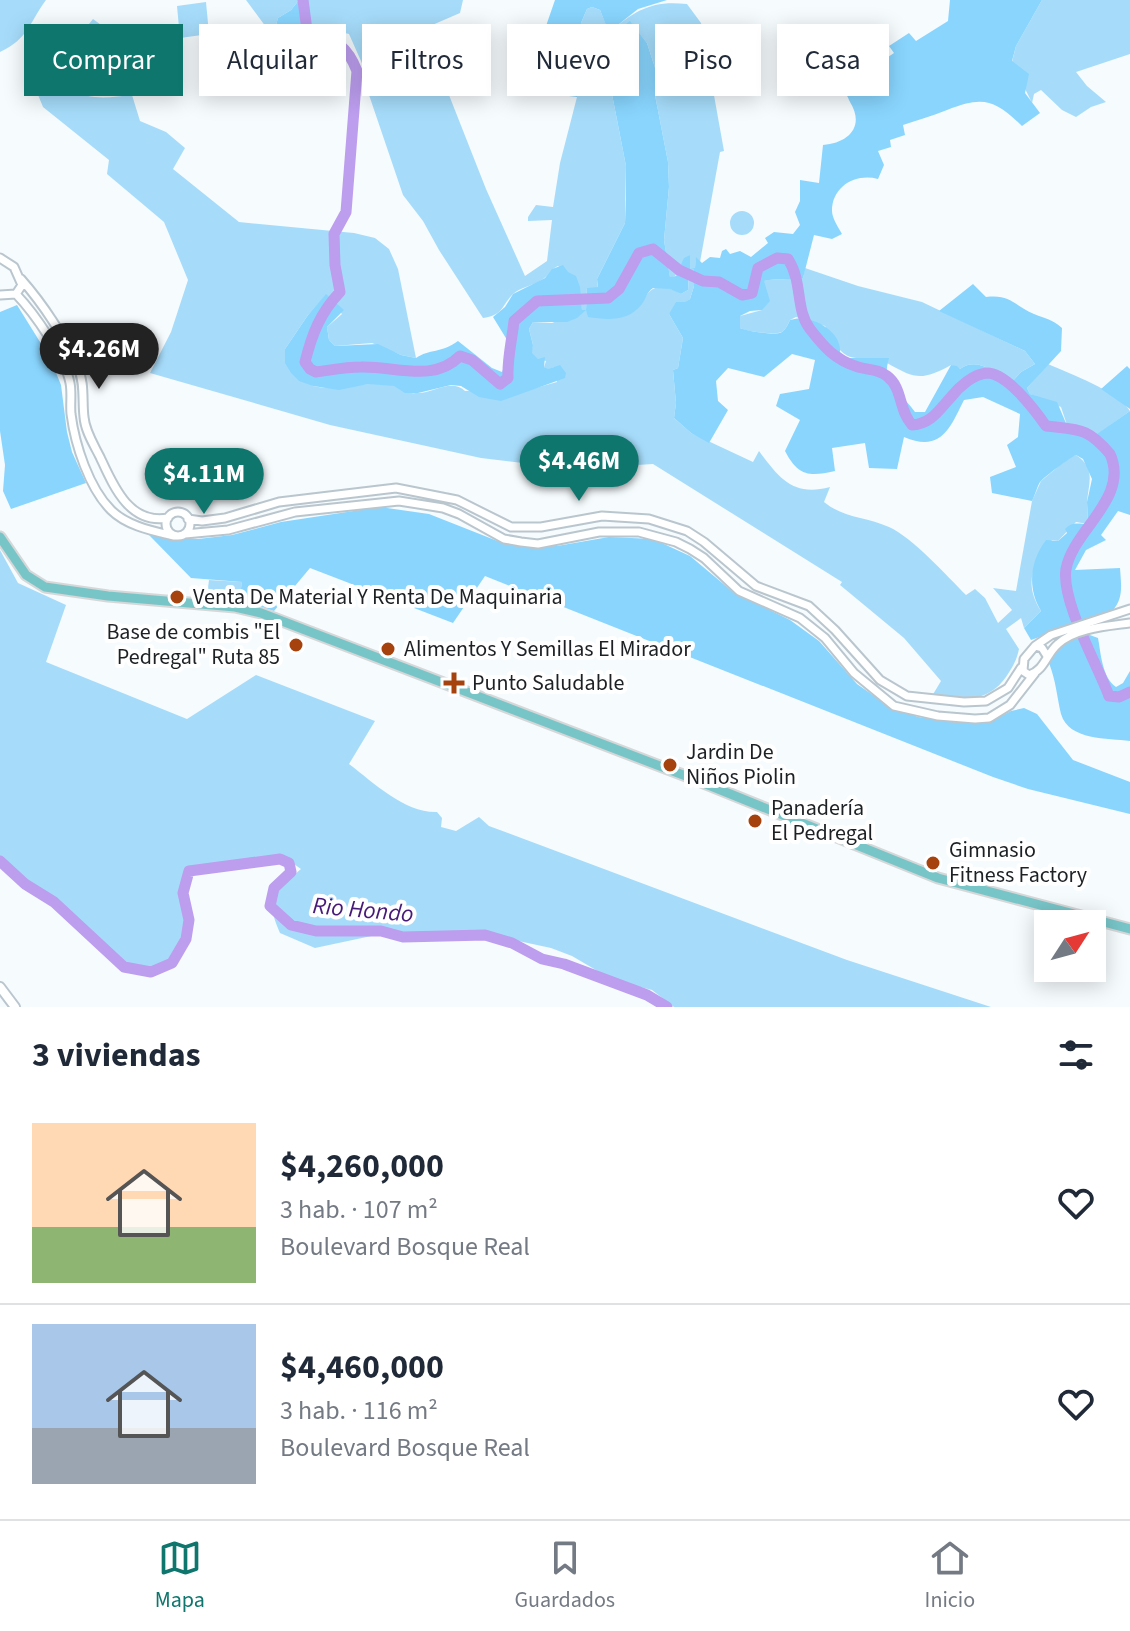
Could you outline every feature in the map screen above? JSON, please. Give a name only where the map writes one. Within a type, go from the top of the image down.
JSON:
[{"type":"main road","points":[[0,537],[26,575],[45,587],[108,596],[223,605],[261,613],[691,778],[938,878],[1130,929]]},
{"type":"main road","points":[[0,987],[15,1007]]},
{"type":"street","points":[[0,258],[14,267],[34,294],[80,372],[84,420],[114,488],[125,504],[154,519],[181,513],[188,519],[202,521],[225,518],[279,502],[396,488],[457,500],[511,527],[541,527],[602,516],[649,519],[687,531],[756,586],[809,606],[880,680],[907,696],[964,702],[986,701],[1008,688],[1024,659],[1035,646],[1051,635],[1062,636],[1130,609]]},
{"type":"street","points":[[16,294],[22,285],[21,279]]},
{"type":"street","points":[[0,295],[16,294]]},
{"type":"street","points":[[16,294],[64,367],[70,384],[74,430],[92,481],[112,510],[127,521],[174,536],[228,530],[295,512],[399,501],[443,508],[504,539],[521,542],[538,544],[599,532],[639,532],[690,549],[739,591],[800,618],[825,638],[861,680],[894,706],[938,716],[989,718],[1010,705],[1062,636]]},
{"type":"street","points":[[168,518],[167,528],[174,536]]},
{"type":"street","points":[[185,534],[189,527],[188,519]]},
{"type":"street","points":[[1092,626],[1130,623]]},
{"type":"street","points":[[1035,646],[1042,648],[1047,656]]},
{"type":"street","points":[[1021,668],[1027,674],[1035,673]]},
{"type":"shaded area","points":[[0,0],[46,0],[30,24],[24,24],[24,33],[17,42],[0,52]]},
{"type":"shaded area","points":[[246,0],[299,0],[278,18],[276,24],[264,24]]},
{"type":"shaded area","points":[[299,0],[306,2],[309,24],[276,24],[278,18]]},
{"type":"shaded area","points":[[305,0],[463,0],[460,13],[435,24],[362,24],[362,63],[346,33],[346,24],[309,24]]},
{"type":"shaded area","points":[[555,0],[667,0],[638,9],[619,24],[606,24],[600,10],[592,7],[587,9],[581,24],[547,24]]},
{"type":"shaded area","points":[[950,0],[1042,0],[1016,46],[1012,61],[1029,74],[1025,93],[1040,113],[1022,126],[1004,110],[979,102],[903,125],[905,135],[890,140],[891,147],[878,151],[884,165],[878,179],[854,180],[836,195],[832,214],[842,234],[832,239],[814,235],[803,278],[764,281],[770,301],[762,310],[740,316],[740,328],[778,333],[785,329],[790,320],[815,321],[830,330],[836,337],[840,352],[847,358],[889,358],[889,383],[915,412],[925,412],[951,365],[960,369],[967,365],[980,365],[1011,383],[1021,372],[1035,364],[1025,351],[939,311],[973,284],[986,297],[1007,299],[1062,328],[1061,351],[1027,388],[1030,394],[1057,402],[1068,428],[1094,436],[1130,411],[1130,515],[1118,511],[1101,535],[1106,540],[1086,550],[1075,570],[1120,568],[1120,596],[1112,611],[1031,640],[1024,628],[1041,611],[1032,584],[1036,557],[1046,540],[1058,541],[1071,525],[1088,524],[1087,502],[1092,479],[1083,459],[1076,455],[1040,482],[1032,501],[992,493],[990,477],[1016,467],[1007,445],[1018,437],[1020,414],[983,397],[964,400],[949,428],[936,440],[927,442],[904,437],[897,469],[869,468],[865,443],[832,448],[835,471],[811,474],[795,466],[785,451],[800,420],[776,406],[780,394],[809,389],[815,360],[792,354],[764,377],[728,368],[716,381],[718,401],[728,410],[709,443],[674,418],[673,370],[678,368],[683,338],[669,314],[676,302],[690,299],[694,269],[689,270],[688,290],[681,294],[670,289],[653,288],[636,310],[624,317],[588,317],[586,310],[587,288],[598,287],[597,279],[625,223],[626,166],[612,96],[639,96],[639,33],[647,43],[655,68],[655,96],[668,162],[664,240],[670,277],[676,276],[684,258],[690,255],[690,269],[695,268],[696,257],[702,263],[710,257],[720,258],[726,249],[730,254],[740,251],[751,257],[768,243],[765,238],[774,232],[793,234],[800,225],[795,212],[800,201],[800,180],[819,183],[823,145],[847,137],[855,126],[854,111],[847,96],[889,96],[889,56],[894,53],[889,46],[909,33],[916,41],[948,21]]},
{"type":"shaded area","points":[[1042,0],[1130,0],[1130,54],[1076,72],[1106,102],[1076,117],[1062,110],[1041,90],[1034,94],[1032,103],[1012,62],[1016,46]]},
{"type":"shaded area","points":[[206,2],[208,24],[199,24],[199,35],[183,38],[183,24],[179,24],[177,6]]},
{"type":"shaded area","points":[[675,3],[687,4],[701,23],[655,24],[655,68],[647,43],[639,33],[639,24],[620,24],[645,8]]},
{"type":"shaded area","points":[[587,9],[600,10],[606,24],[581,24]]},
{"type":"shaded area","points":[[38,96],[132,96],[140,121],[166,132],[185,148],[173,169],[239,222],[354,233],[375,238],[389,249],[398,269],[416,358],[372,343],[335,346],[329,340],[327,327],[342,314],[326,295],[285,349],[313,386],[328,388],[386,384],[413,393],[448,386],[460,387],[465,391],[532,389],[557,382],[554,367],[548,370],[544,367],[546,361],[534,358],[531,353],[533,345],[529,329],[533,322],[552,323],[582,311],[579,291],[573,280],[558,266],[540,281],[513,294],[499,312],[483,318],[423,221],[403,195],[369,96],[449,96],[525,276],[547,261],[552,220],[528,221],[528,217],[536,205],[553,207],[560,163],[577,96],[612,96],[626,166],[625,223],[597,279],[598,288],[587,288],[586,310],[642,303],[649,292],[658,287],[681,294],[688,290],[690,255],[675,276],[670,278],[664,240],[668,162],[655,96],[714,96],[724,151],[720,152],[690,299],[669,314],[683,338],[678,368],[673,370],[674,418],[691,433],[753,462],[759,451],[780,477],[797,487],[830,487],[824,502],[839,511],[898,532],[966,595],[975,589],[985,598],[998,623],[1012,610],[993,588],[1016,591],[1032,501],[1041,481],[1071,456],[1076,455],[1083,460],[1090,477],[1088,524],[1076,522],[1058,541],[1052,540],[1035,566],[1032,591],[1041,611],[1024,628],[1021,618],[1006,629],[1019,649],[1012,667],[999,686],[973,698],[932,696],[941,681],[904,638],[840,585],[842,582],[653,464],[574,469],[481,458],[330,425],[150,373],[171,332],[188,280],[164,222],[107,174],[109,160],[43,107]]},
{"type":"shaded area","points":[[742,211],[753,218],[754,223],[747,234],[742,235],[731,228],[730,223],[737,212]]},
{"type":"shaded area","points":[[563,265],[576,276],[582,310],[586,310],[567,322],[533,322],[529,329],[532,353],[538,359],[545,357],[544,367],[548,369],[560,365],[566,373],[565,378],[501,401],[479,397],[461,386],[451,385],[418,393],[405,393],[394,386],[368,384],[339,390],[313,386],[299,381],[285,363],[285,349],[326,294],[344,310],[327,327],[329,340],[335,346],[378,344],[416,358],[458,341],[492,368],[502,372],[512,348],[493,317],[505,307],[513,294]]},
{"type":"shaded area","points":[[805,268],[858,286],[922,302],[1025,351],[1035,364],[1021,372],[1011,383],[987,367],[973,364],[960,369],[951,365],[933,374],[919,376],[887,363],[888,358],[849,356],[838,347],[825,326],[796,317],[778,333],[740,328],[740,316],[762,310],[763,281],[803,278]]},
{"type":"shaded area","points":[[17,305],[50,358],[61,385],[72,452],[86,483],[11,509],[3,491],[5,465],[0,431],[0,312]]},
{"type":"shaded area","points":[[1048,364],[1105,390],[1130,411],[1095,436],[1068,428],[1061,407],[1030,394],[1027,388]]},
{"type":"shaded area","points":[[1127,366],[1130,369],[1130,409],[1101,389]]},
{"type":"shaded area","points":[[380,507],[429,514],[505,544],[557,546],[609,537],[653,539],[690,556],[733,592],[790,620],[819,641],[857,684],[887,705],[918,717],[960,723],[992,721],[1024,708],[1037,714],[1073,760],[1130,782],[1130,814],[1028,789],[993,777],[485,576],[453,623],[310,568],[274,611],[239,601],[242,582],[191,578],[149,535],[198,539],[232,535],[281,522]]},
{"type":"shaded area","points":[[0,550],[18,583],[66,605],[46,662],[187,719],[256,675],[375,721],[349,764],[379,788],[413,808],[437,812],[442,818],[441,827],[456,831],[479,817],[489,826],[847,960],[991,1007],[674,1007],[652,990],[613,980],[572,956],[551,948],[477,932],[376,935],[315,948],[280,933],[275,921],[275,896],[301,869],[281,855],[187,868],[179,893],[185,920],[182,938],[170,960],[150,968],[126,964],[56,899],[27,882],[0,856]]},
{"type":"shaded area","points":[[209,580],[242,582],[240,599],[207,596]]},
{"type":"shaded area","points":[[1087,634],[1098,638],[1101,658],[1111,683],[1116,687],[1123,683],[1130,671],[1130,741],[1081,734],[1065,723],[1061,714],[1049,663],[1065,645]]},
{"type":"waterway","points":[[303,0],[307,30],[338,44],[348,54],[357,71],[346,212],[334,234],[340,292],[327,308],[314,333],[305,362],[310,369],[316,372],[374,367],[426,371],[438,369],[460,356],[472,360],[500,384],[508,378],[514,321],[537,301],[608,298],[619,289],[639,253],[653,249],[679,270],[703,281],[719,282],[742,295],[752,293],[758,268],[777,258],[788,259],[796,277],[802,313],[810,329],[836,357],[887,376],[896,386],[904,412],[912,425],[930,419],[958,389],[987,373],[1012,386],[1046,426],[1082,431],[1110,454],[1114,470],[1113,485],[1071,555],[1066,582],[1074,615],[1109,696],[1119,697],[1130,692]]},
{"type":"waterway","name":"Rio Hondo","points":[[0,861],[25,884],[54,902],[124,967],[151,972],[172,963],[186,939],[189,920],[183,893],[189,871],[280,859],[289,863],[291,872],[274,888],[270,906],[291,925],[316,931],[381,931],[403,937],[485,935],[512,943],[542,959],[564,964],[647,995],[667,1007]]},
{"type":"place","name":"Venta De Material Y Renta De Maquinaria","points":[[177,597]]},
{"type":"place","name":"Base de combis \"El Pedregal\" Ruta 85","points":[[296,645]]},
{"type":"place","name":"Alimentos Y Semillas El Mirador","points":[[388,649]]},
{"type":"place","name":"Punto Saludable","points":[[454,683]]},
{"type":"place","name":"Jardin De Niños Piolin","points":[[670,765]]},
{"type":"place","name":"Panadería El Pedregal","points":[[755,821]]},
{"type":"place","name":"Gimnasio Fitness Factory","points":[[933,863]]}]
